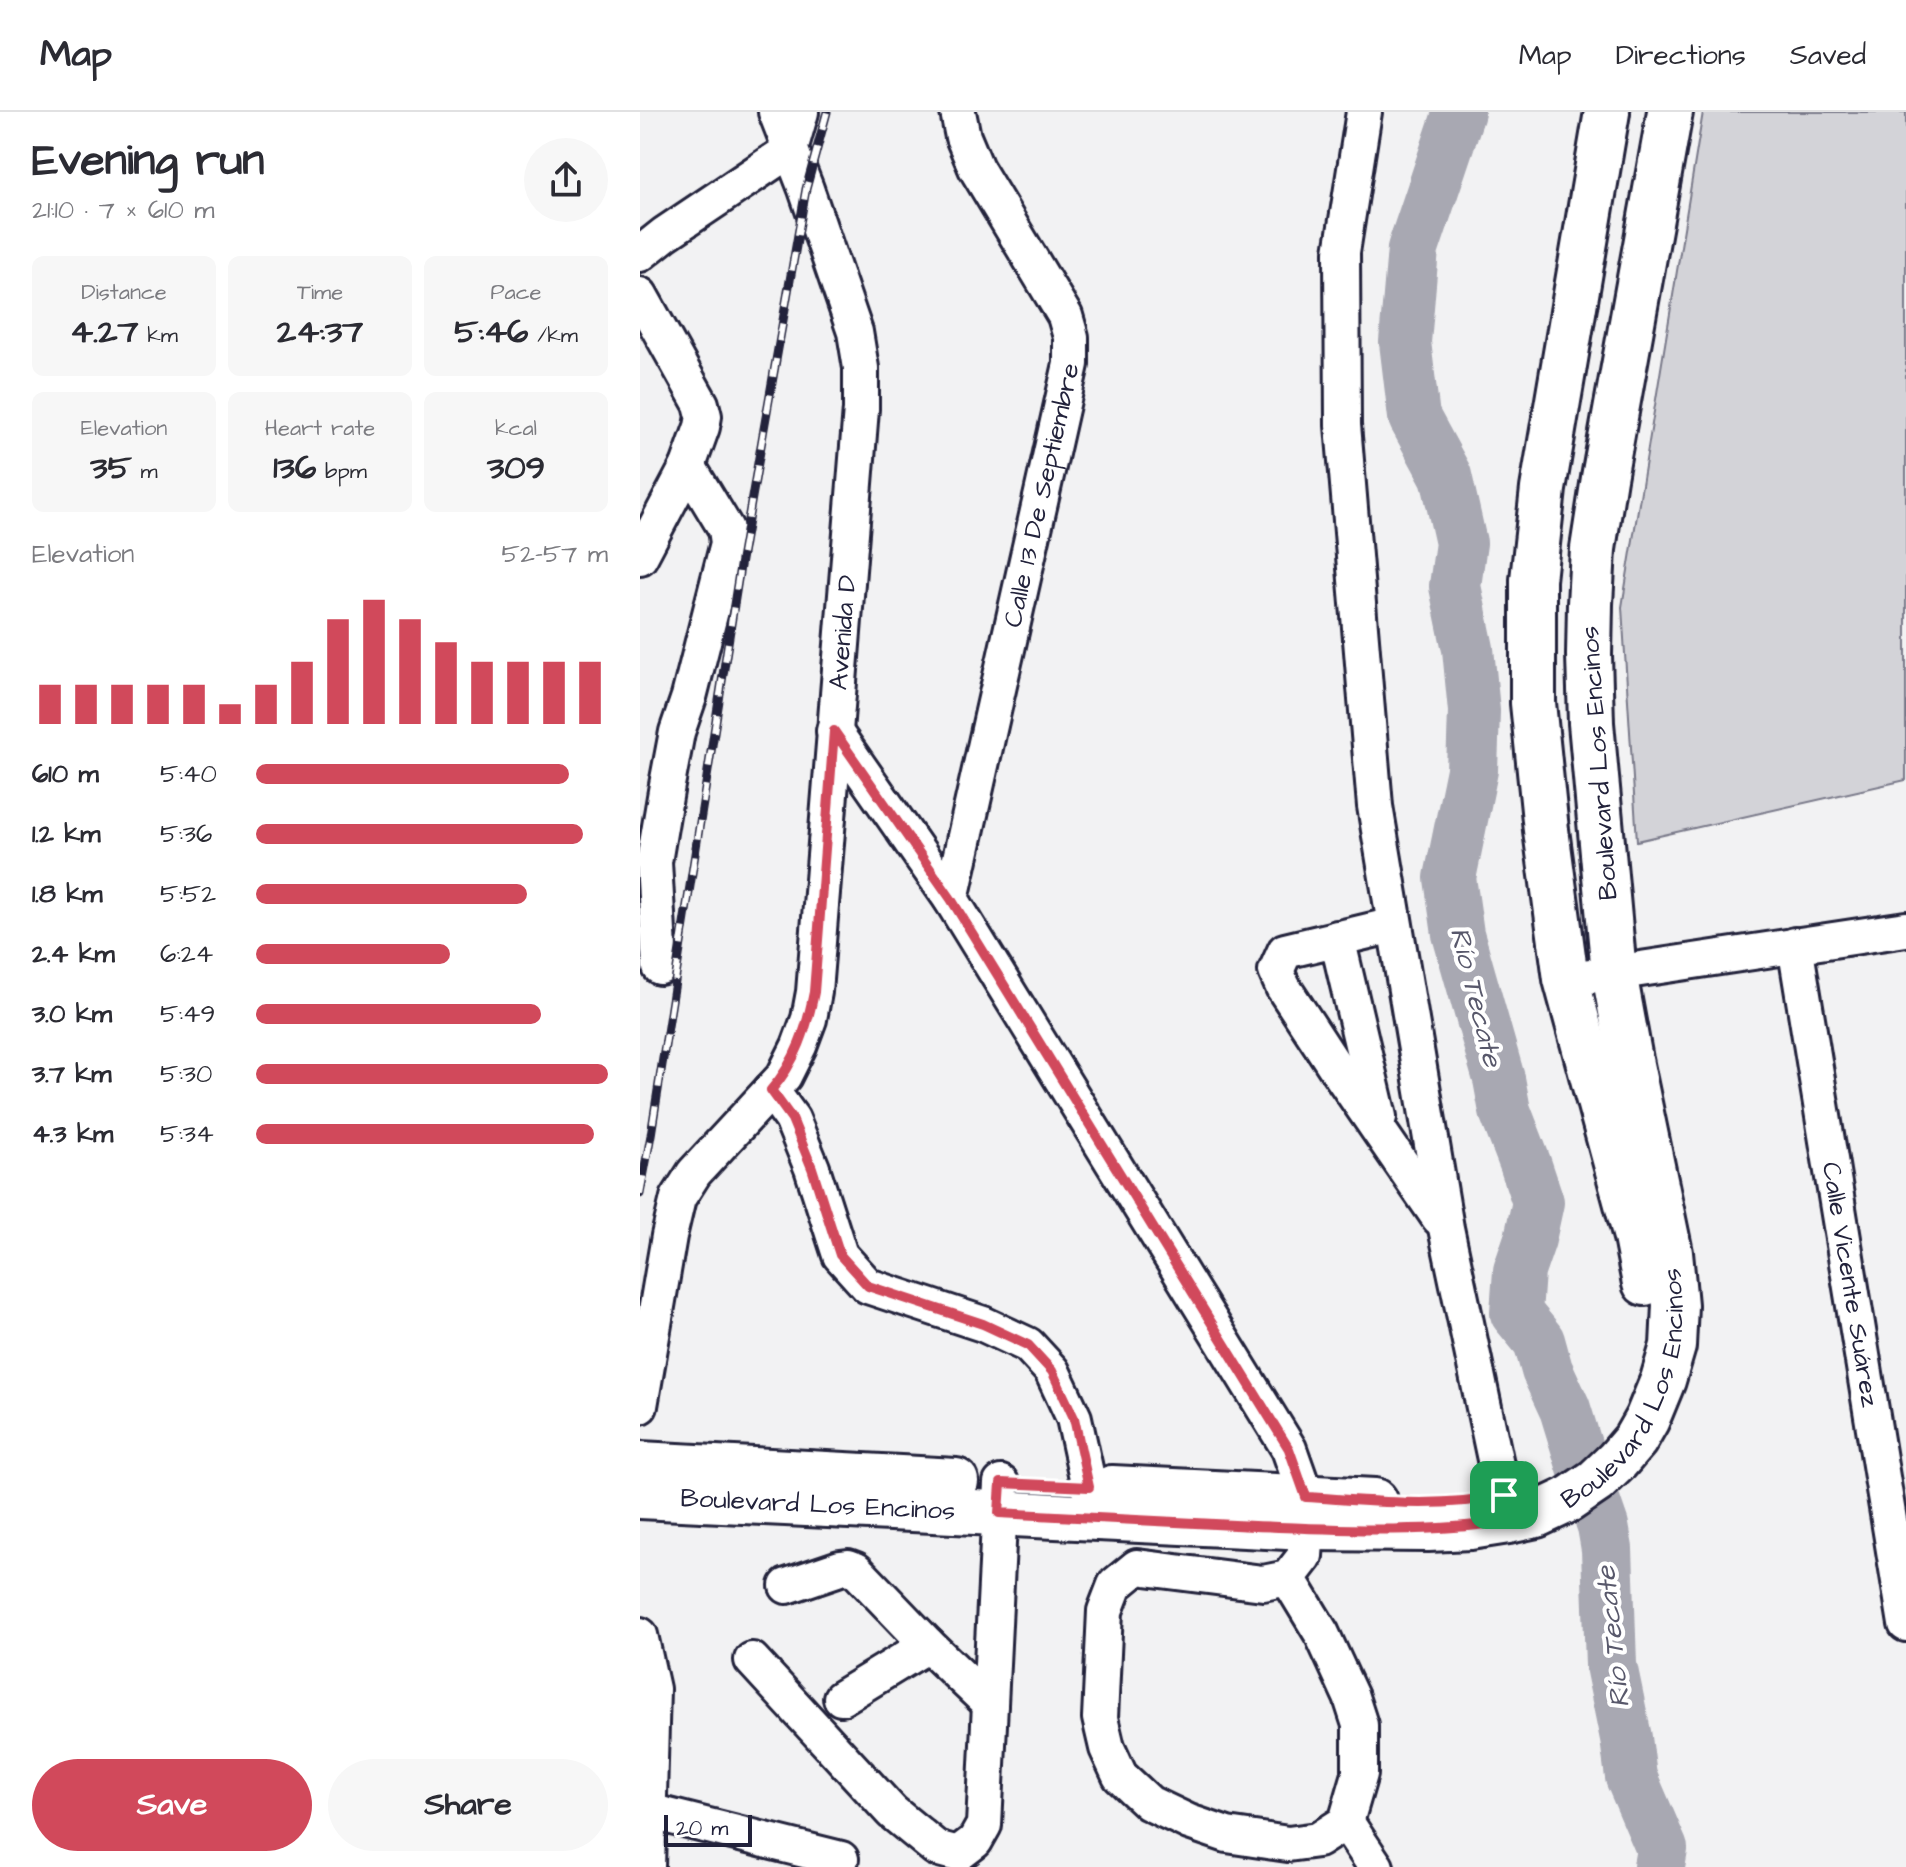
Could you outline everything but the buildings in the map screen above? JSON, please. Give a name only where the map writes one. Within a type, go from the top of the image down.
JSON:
[{"type":"main road","name":"Boulevard Los Encinos","points":[[640,1464],[1000,1498],[1089,1487],[1428,1529],[1470,1527],[1519,1505],[1568,1500],[1596,1481],[1626,1451],[1636,1409],[1637,1370],[1645,1345],[1646,1294],[1642,1266],[1566,979],[1533,703],[1533,580],[1543,489],[1607,112]]},
{"type":"main road","name":"Boulevard Los Encinos","points":[[1636,1409],[1663,1380],[1673,1346],[1675,1305],[1670,1253],[1614,973],[1591,723],[1589,655],[1593,549],[1670,112]]},
{"type":"main road","name":"Boulevard Los Encinos","points":[[640,1496],[1000,1498],[1307,1512]]},
{"type":"street","name":"Avenida D","points":[[640,1406],[678,1198],[694,1173],[784,1076],[809,1019],[814,992],[861,409],[861,368],[855,332],[776,112]]},
{"type":"street","points":[[640,254],[790,150],[801,112]]},
{"type":"street","name":"Calle 13 De Septiembre","points":[[951,899],[1071,364],[1071,337],[1065,316],[976,168],[963,137],[958,112]]},
{"type":"street","points":[[1364,112],[1342,252],[1343,425],[1375,806],[1446,1228],[1519,1505]]},
{"type":"street","points":[[640,295],[701,404],[704,416],[688,466],[640,557]]},
{"type":"street","points":[[660,967],[654,862],[677,732],[689,697],[728,543],[726,529],[688,466]]},
{"type":"street","points":[[834,731],[951,899],[1289,1449],[1307,1512],[1305,1556],[1288,1578],[1263,1583],[1137,1567],[1115,1585],[1105,1611],[1100,1718],[1107,1748],[1120,1776],[1149,1803],[1227,1835],[1288,1844],[1318,1840],[1346,1822],[1360,1774],[1360,1725],[1351,1697],[1322,1634],[1288,1578]]},
{"type":"street","points":[[1394,925],[1285,951],[1276,971],[1283,987],[1446,1228]]},
{"type":"street","points":[[1566,979],[1906,929]]},
{"type":"street","points":[[1337,938],[1384,1138]]},
{"type":"street","name":"Calle Vicente Suárez","points":[[1795,945],[1906,1624]]},
{"type":"street","points":[[771,1090],[792,1119],[812,1168],[840,1255],[868,1286],[983,1324],[1028,1345],[1052,1371],[1074,1418],[1089,1487]]},
{"type":"street","points":[[752,1660],[892,1812],[936,1848],[958,1854],[975,1841],[984,1825],[1000,1498]]},
{"type":"street","points":[[787,1586],[840,1568],[856,1570],[990,1704]]},
{"type":"street","points":[[640,1635],[652,1689],[647,1867]]},
{"type":"street","points":[[841,1698],[928,1645]]},
{"type":"street","points":[[648,1811],[841,1859]]},
{"type":"street","points":[[1346,1822],[1376,1867]]},
{"type":"shaded area","points":[[1703,112],[1906,112],[1906,780],[1637,841],[1622,607]]},
{"type":"waterway","name":"Río Tecate","points":[[1459,112],[1413,249],[1405,342],[1414,417],[1446,476],[1461,543],[1455,586],[1468,649],[1474,711],[1472,770],[1450,878],[1458,934],[1499,1079],[1505,1111],[1538,1202],[1519,1271],[1516,1313],[1539,1341],[1603,1526],[1607,1549],[1611,1665],[1631,1777],[1662,1849],[1659,1867]]},
{"type":"railway","points":[[640,1194],[741,560],[806,189],[827,112]]},
{"type":"route","points":[[834,731],[951,899],[1289,1449],[1306,1497],[1412,1503],[1482,1500],[1504,1495],[1508,1521],[1428,1529],[1307,1528],[999,1513],[1001,1483],[1089,1487],[1074,1418],[1052,1371],[1028,1345],[983,1324],[868,1286],[840,1255],[812,1168],[792,1119],[771,1090],[784,1076],[799,1046],[809,1019],[814,992],[834,731]]}]
